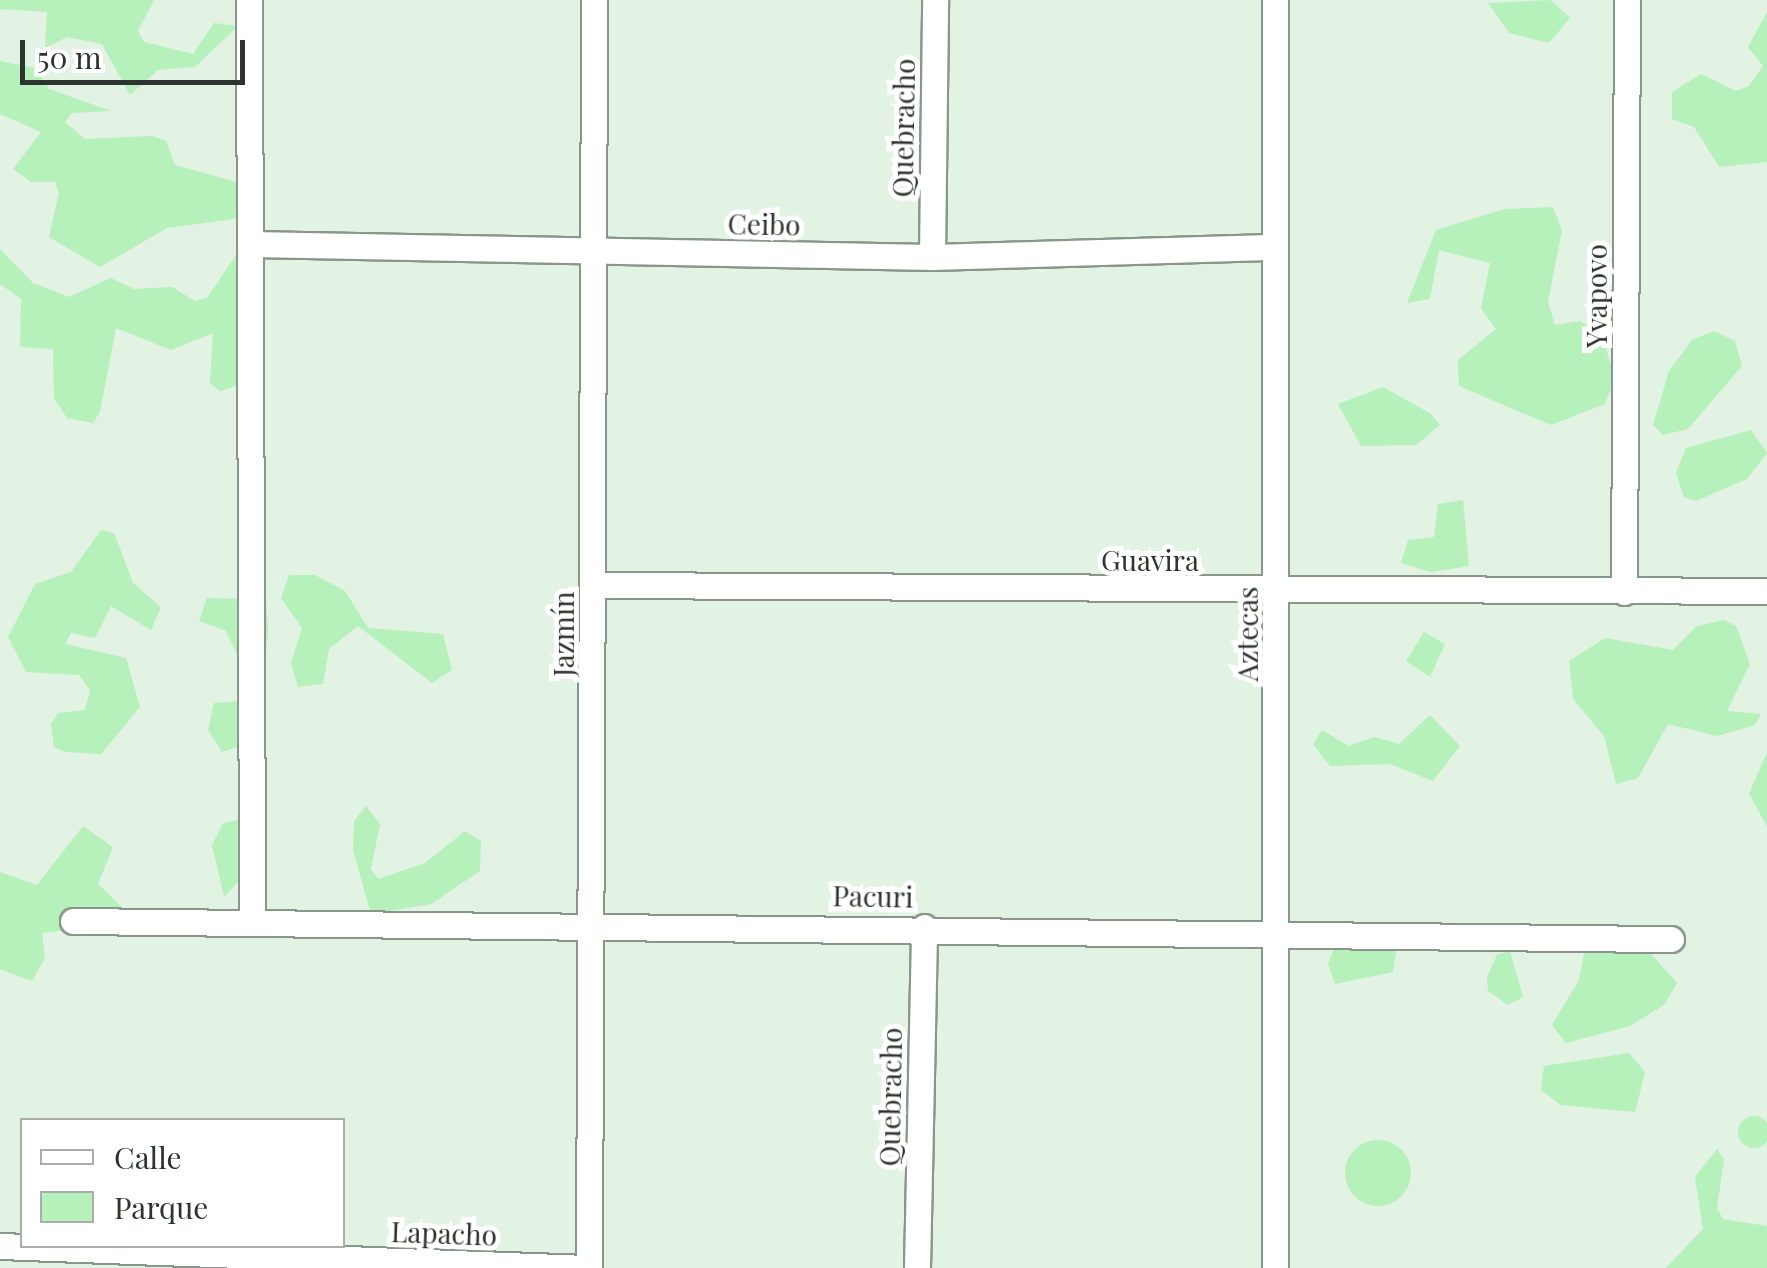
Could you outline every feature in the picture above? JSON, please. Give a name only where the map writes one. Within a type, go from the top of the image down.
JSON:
[{"type":"street","points":[[249,0],[252,923]]},
{"type":"street","name":"Jazmín","points":[[587,1268],[594,0]]},
{"type":"street","name":"Quebracho","points":[[932,257],[934,0]]},
{"type":"street","name":"Aztecas","points":[[1275,0],[1279,936],[1275,1268]]},
{"type":"street","name":"Yvapovo","points":[[1624,592],[1627,0]]},
{"type":"street","name":"Ceibo","points":[[252,244],[932,257],[1274,247]]},
{"type":"street","name":"Guavira","points":[[593,586],[1767,591]]},
{"type":"street","name":"Pacuri","points":[[73,920],[590,921],[1279,936],[1670,939]]},
{"type":"street","name":"Quebracho","points":[[917,1268],[924,927]]},
{"type":"street","name":"Lapacho","points":[[53,1248],[587,1268]]},
{"type":"green space","points":[[0,0],[154,0],[138,31],[144,42],[193,54],[214,23],[238,26],[195,67],[158,70],[130,95],[102,44],[67,37],[45,48],[47,12],[0,9]]},
{"type":"green space","points":[[1551,0],[1570,18],[1549,43],[1509,33],[1488,3]]},
{"type":"green space","points":[[1767,12],[1767,162],[1719,167],[1694,127],[1672,119],[1672,92],[1701,74],[1736,91],[1749,86],[1763,66],[1748,47]]},
{"type":"green space","points":[[0,61],[35,68],[49,89],[111,111],[72,113],[65,122],[85,139],[152,136],[166,141],[175,165],[237,182],[242,218],[167,228],[100,267],[49,237],[59,193],[55,182],[31,182],[13,169],[41,132],[0,114]]},
{"type":"green space","points":[[1553,207],[1562,230],[1548,302],[1555,325],[1580,321],[1601,333],[1615,378],[1605,404],[1551,425],[1459,386],[1458,360],[1496,329],[1481,308],[1490,263],[1439,250],[1430,299],[1407,303],[1436,230],[1505,209]]},
{"type":"green space","points":[[242,246],[268,630],[245,874],[224,897],[212,845],[223,823],[243,819],[243,745],[222,752],[208,730],[214,703],[243,701],[244,670],[226,631],[199,621],[207,598],[242,599],[240,385],[220,391],[210,383],[213,333],[171,350],[116,328],[100,412],[93,423],[67,418],[54,398],[53,349],[20,347],[21,299],[0,284],[0,249],[33,283],[69,297],[111,278],[134,289],[172,287],[195,301],[207,298]]},
{"type":"green space","points":[[1714,331],[1735,341],[1742,366],[1688,429],[1663,435],[1653,425],[1669,371],[1692,340]]},
{"type":"green space","points":[[1383,387],[1431,414],[1440,425],[1416,445],[1361,446],[1338,404]]},
{"type":"green space","points":[[1751,430],[1767,453],[1747,479],[1696,501],[1684,497],[1676,473],[1686,448]]},
{"type":"green space","points":[[1463,500],[1469,566],[1431,572],[1401,563],[1408,540],[1434,537],[1438,504]]},
{"type":"green space","points":[[101,530],[114,533],[133,583],[161,607],[151,630],[111,606],[95,638],[71,633],[65,644],[126,658],[140,707],[101,754],[65,752],[54,747],[51,724],[58,713],[85,710],[90,690],[79,675],[26,672],[8,637],[35,584],[71,572]]},
{"type":"green space","points":[[289,575],[315,575],[345,591],[368,628],[443,634],[452,670],[432,683],[358,626],[329,649],[323,684],[298,687],[291,663],[302,628],[281,598]]},
{"type":"green space","points":[[1724,620],[1736,626],[1750,664],[1727,711],[1761,714],[1755,725],[1717,736],[1668,724],[1638,778],[1616,784],[1604,736],[1573,699],[1569,661],[1605,638],[1673,650],[1697,626]]},
{"type":"green space","points":[[1424,632],[1445,644],[1430,677],[1406,661]]},
{"type":"green space","points":[[1430,715],[1460,746],[1433,781],[1390,764],[1330,766],[1313,744],[1322,730],[1349,746],[1374,737],[1399,744]]},
{"type":"green space","points":[[1767,752],[1767,826],[1749,794]]},
{"type":"green space","points":[[366,806],[380,824],[371,869],[378,879],[425,863],[465,831],[481,841],[480,871],[431,904],[371,914],[353,850],[354,821]]},
{"type":"green space","points":[[83,826],[113,847],[98,884],[126,911],[94,927],[42,933],[45,958],[32,981],[0,969],[0,872],[37,885]]},
{"type":"green space","points":[[1586,944],[1645,947],[1677,983],[1664,1005],[1630,1026],[1566,1043],[1552,1025],[1579,980]]},
{"type":"green space","points":[[1397,945],[1393,972],[1335,984],[1328,964],[1335,946]]},
{"type":"green space","points":[[1510,951],[1523,997],[1508,1005],[1488,991],[1487,977],[1497,955]]},
{"type":"green space","points":[[1629,1053],[1645,1072],[1635,1112],[1561,1105],[1541,1090],[1544,1066]]},
{"type":"green space","points":[[1754,1116],[1765,1121],[1765,1143],[1754,1148],[1743,1143],[1738,1132],[1743,1121]]},
{"type":"green space","points":[[1378,1140],[1401,1150],[1411,1173],[1401,1196],[1378,1206],[1355,1196],[1345,1173],[1355,1150]]},
{"type":"green space","points":[[1717,1149],[1724,1159],[1717,1208],[1723,1219],[1767,1226],[1767,1268],[1666,1268],[1703,1229],[1695,1177]]}]
